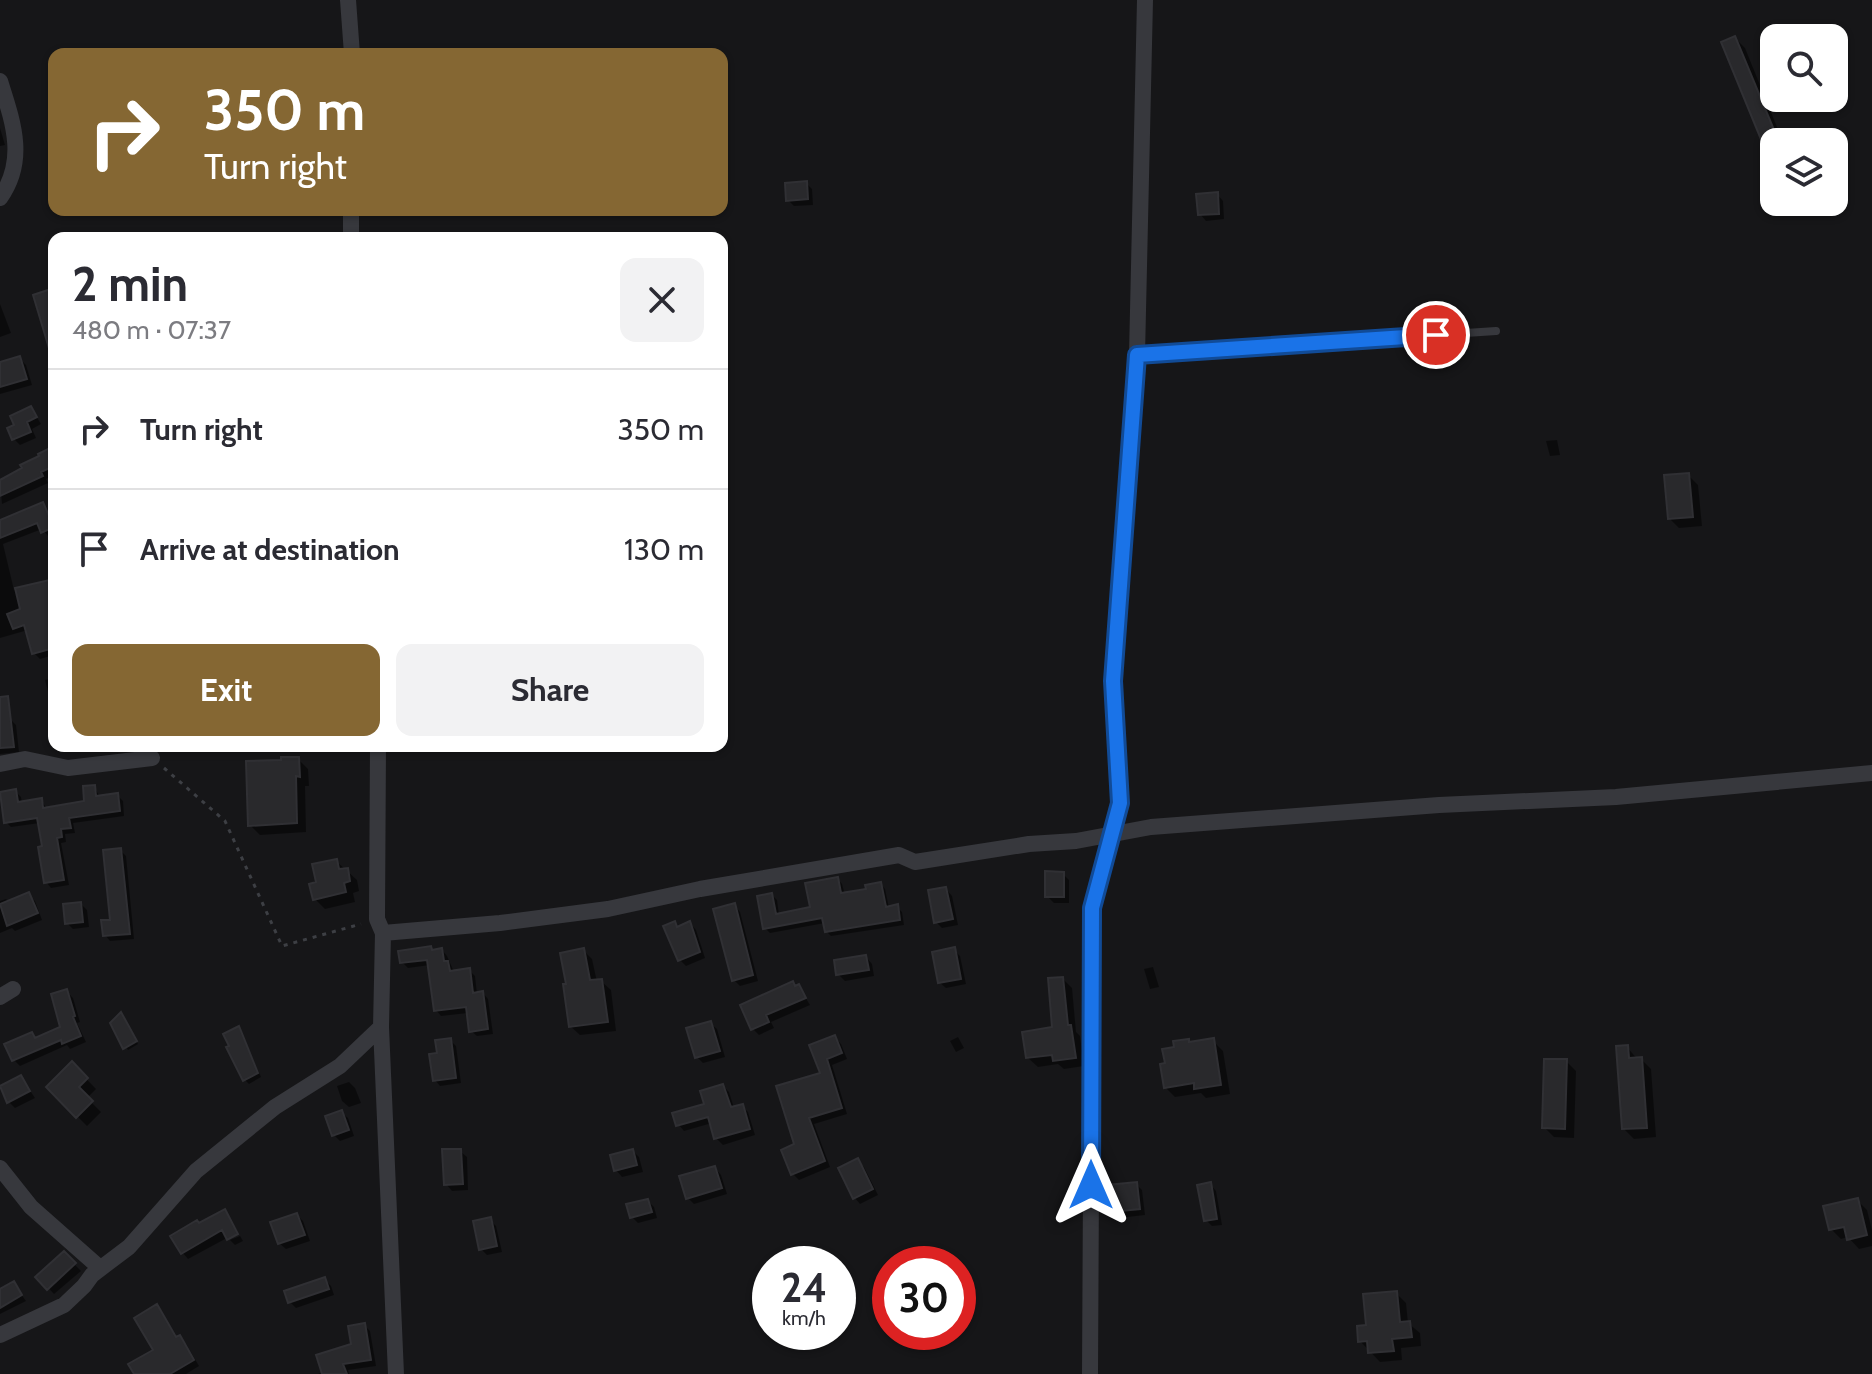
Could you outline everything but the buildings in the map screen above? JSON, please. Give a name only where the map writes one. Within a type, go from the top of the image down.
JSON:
[{"type":"street","points":[[348,0],[352,48]]},
{"type":"street","points":[[1090,1374],[1091,932],[1092,908],[1120,803],[1113,681],[1137,355],[1145,0]]},
{"type":"street","points":[[0,81],[13,123],[17,153],[10,183],[0,198]]},
{"type":"street","points":[[378,752],[381,1027],[396,1374]]},
{"type":"street","points":[[0,764],[25,759],[68,768],[152,758]]},
{"type":"street","points":[[380,926],[500,923],[608,909],[700,889],[899,855],[915,862],[1151,827],[1439,805],[1616,797],[1872,773]]},
{"type":"street","points":[[0,1335],[64,1305],[100,1268],[129,1247],[196,1171],[275,1107],[340,1066],[381,1027]]},
{"type":"street","points":[[0,1168],[31,1207],[100,1268]]},
{"type":"lane","points":[[1137,355],[1496,331]]},
{"type":"path","points":[[152,758],[225,821],[282,946],[380,926]]},
{"type":"route","points":[[1091,1185],[1090,944],[1092,908],[1120,803],[1113,681],[1137,355],[1436,335]]}]
